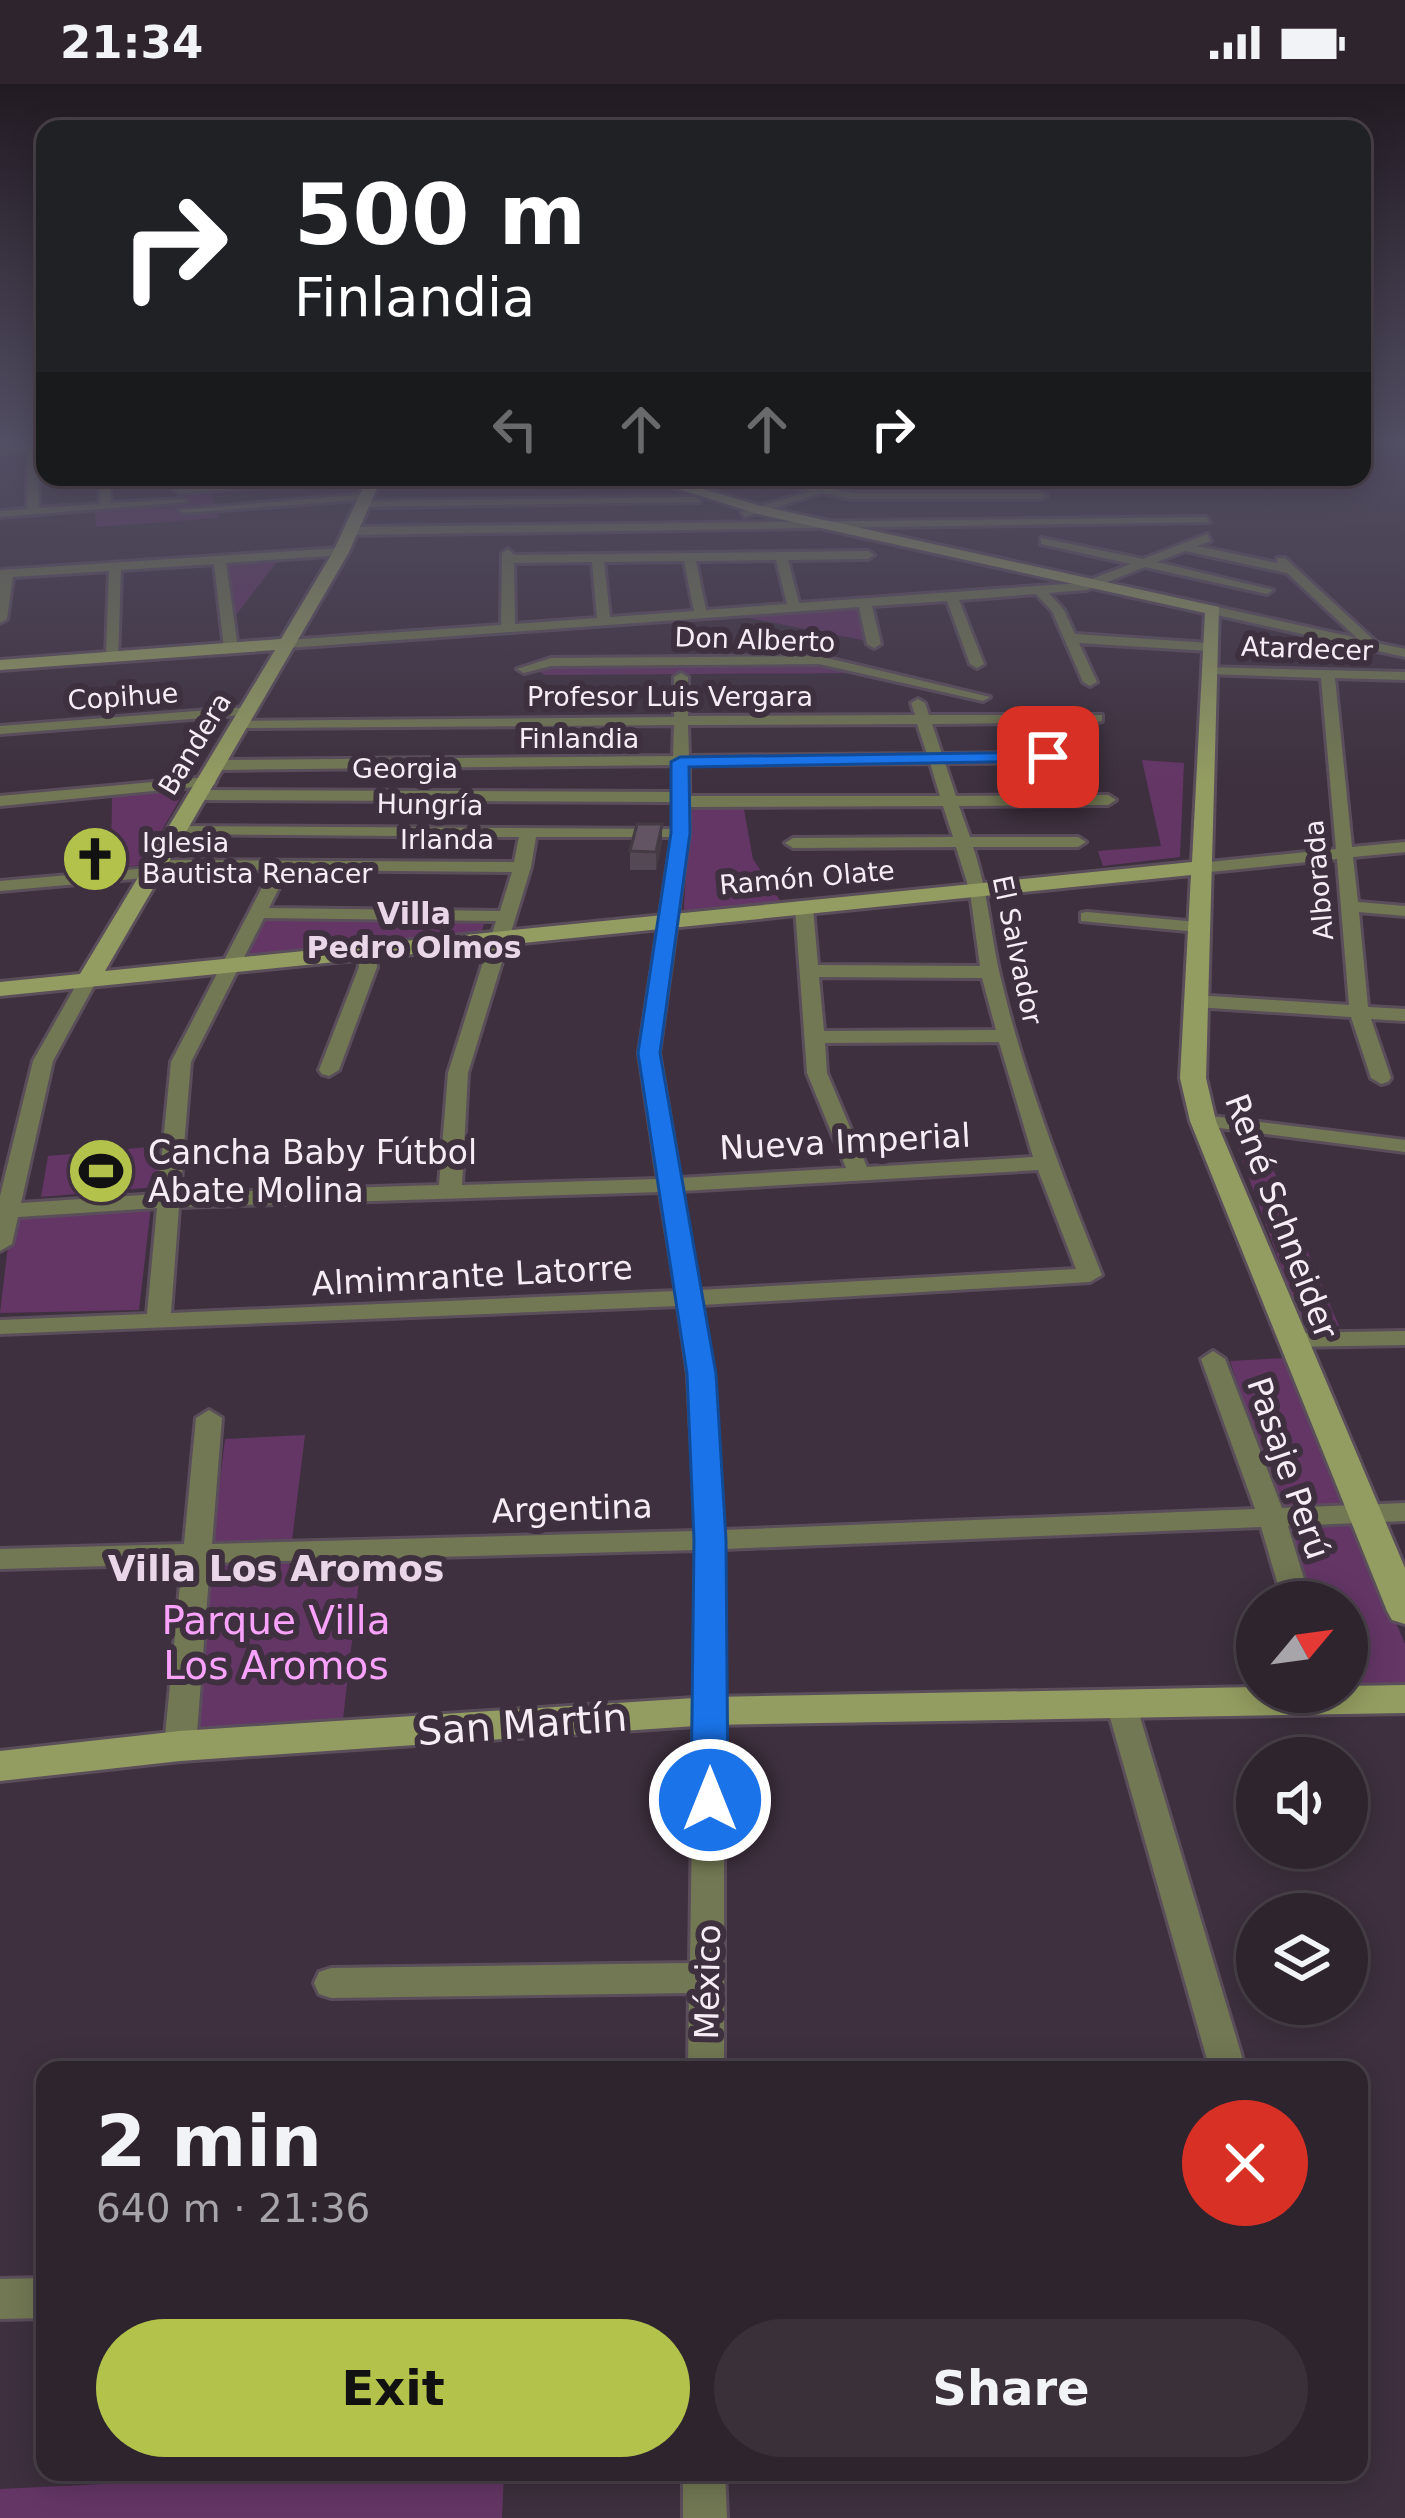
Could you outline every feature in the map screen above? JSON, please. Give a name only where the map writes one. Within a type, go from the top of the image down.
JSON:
[{"type":"street","points":[[0,620],[4,573],[257,558]]},
{"type":"street","name":"Bandera","points":[[0,1244],[2,1211],[43,1061],[338,558]]},
{"type":"street","points":[[508,558],[508,628]]},
{"type":"street","points":[[579,558],[636,558]]},
{"type":"street","points":[[598,558],[604,622]]},
{"type":"street","points":[[689,558],[701,615]]},
{"type":"street","points":[[781,558],[794,608]]},
{"type":"street","points":[[872,558],[890,601]]},
{"type":"street","points":[[924,558],[1091,586]]},
{"type":"street","points":[[966,558],[1405,658]]},
{"type":"street","points":[[1122,558],[1268,590]]},
{"type":"street","points":[[0,665],[287,644],[390,631],[604,622],[1091,586],[1160,558]]},
{"type":"street","points":[[1242,558],[1286,565],[1374,646]]},
{"type":"street","points":[[220,560],[230,648]]},
{"type":"street","points":[[113,656],[115,566]]},
{"type":"street","points":[[1040,590],[1058,610],[1090,682]]},
{"type":"street","points":[[952,597],[977,664]]},
{"type":"street","points":[[865,603],[874,644]]},
{"type":"street","points":[[1214,614],[1374,646],[1405,658]]},
{"type":"street","name":"René Schneider","points":[[1214,614],[1192,1078],[1203,1121],[1405,1611]]},
{"type":"street","name":"Atardecer","points":[[1070,638],[1328,674],[1405,676]]},
{"type":"street","name":"Don Alberto","points":[[681,677],[548,678],[528,675],[524,669],[550,662],[819,660],[983,697]]},
{"type":"street","name":"Alborada","points":[[1328,674],[1359,1012],[1381,1078]]},
{"type":"street","points":[[681,677],[886,676]]},
{"type":"street","name":"México","points":[[681,677],[677,721],[681,833],[649,1053],[692,1298],[710,1540],[706,2061]]},
{"type":"street","name":"El Salvador","points":[[910,681],[979,892],[990,972],[1007,1036],[1046,1163],[1090,1275]]},
{"type":"street","name":"Profesor Luis Vergara","points":[[246,717],[677,721],[919,707],[1097,718]]},
{"type":"street","name":"Copihue","points":[[0,730],[246,717]]},
{"type":"street","name":"Finlandia","points":[[209,781],[680,762],[1085,757]]},
{"type":"street","points":[[0,801],[209,781]]},
{"type":"street","name":"Georgia","points":[[209,781],[682,800],[1108,800]]},
{"type":"street","name":"Hungría","points":[[179,829],[681,833]]},
{"type":"street","points":[[450,1192],[458,1073],[528,832]]},
{"type":"street","points":[[794,843],[1078,842]]},
{"type":"street","name":"Ramón Olate","points":[[0,989],[1405,847]]},
{"type":"street","points":[[158,1322],[182,1062],[282,866]]},
{"type":"street","name":"Irlanda","points":[[0,886],[153,869],[521,867]]},
{"type":"street","points":[[1348,906],[1405,911]]},
{"type":"street","points":[[804,908],[817,1073],[859,1173]]},
{"type":"street","points":[[260,913],[507,916]]},
{"type":"street","points":[[1087,917],[1198,927]]},
{"type":"street","points":[[329,1070],[368,967],[367,952]]},
{"type":"street","points":[[808,971],[990,972]]},
{"type":"street","points":[[1196,1001],[1405,1015]]},
{"type":"street","points":[[814,1037],[1007,1036]]},
{"type":"street","points":[[1203,1121],[1405,1146]]},
{"type":"street","name":"Nueva Imperial","points":[[2,1211],[671,1185],[1046,1163]]},
{"type":"street","name":"Almimrante Latorre","points":[[0,1327],[692,1298],[1090,1275]]},
{"type":"street","points":[[1291,1340],[1405,1338]]},
{"type":"street","name":"Pasaje Perú","points":[[1213,1359],[1291,1581]]},
{"type":"street","points":[[180,1746],[209,1418]]},
{"type":"street","name":"Argentina","points":[[0,1559],[710,1540],[1405,1512]]},
{"type":"street","name":"San Martín","points":[[1368,1698],[1405,1699]]},
{"type":"street","name":"San Martín","points":[[0,1766],[180,1746],[710,1711],[1122,1707],[1236,1701]]},
{"type":"street","points":[[1122,1707],[1225,2061]]},
{"type":"street","points":[[331,1983],[708,1978]]},
{"type":"street","points":[[0,2299],[36,2298]]},
{"type":"street","points":[[704,2481],[705,2518]]},
{"type":"green space","points":[[279,559],[233,619],[223,562]]},
{"type":"green space","points":[[862,607],[867,641],[739,616]]},
{"type":"green space","points":[[818,662],[862,673],[545,675],[538,671],[552,665]]},
{"type":"green space","points":[[1142,760],[1184,763],[1180,857],[1103,866],[1098,851],[1161,846]]},
{"type":"green space","points":[[188,785],[142,865],[111,868],[112,793]]},
{"type":"green space","points":[[743,804],[753,859],[783,905],[683,919],[691,805]]},
{"type":"green space","points":[[265,914],[486,917],[481,935],[249,955]]},
{"type":"green space","points":[[1234,1137],[1260,1138],[1339,1326],[1303,1327]]},
{"type":"green space","name":"Cancha Baby Fútbol Abate Molina","points":[[160,1146],[156,1187],[41,1197],[48,1156]]},
{"type":"green space","points":[[151,1206],[139,1310],[0,1313],[12,1212]]},
{"type":"green space","points":[[1284,1358],[1405,1644],[1405,1683],[1368,1684],[1368,1581],[1301,1581],[1230,1361]]},
{"type":"green space","name":"Parque Villa Los Aromos","points":[[305,1435],[289,1565],[361,1563],[343,1719],[189,1734],[225,1439]]},
{"type":"green space","points":[[168,2481],[504,2481],[502,2518],[0,2518],[0,2489]]},
{"type":"building","points":[[637,824],[662,824],[656,852],[630,851]]},
{"type":"place","name":"Iglesia Bautista Renacer","points":[[95,859]]},
{"type":"place","name":"Cancha Baby Fútbol Abate Molina","points":[[101,1171]]},
{"type":"district","name":"Villa Pedro Olmos","points":[[414,931]]},
{"type":"district","name":"Villa Los Aromos","points":[[276,1568]]},
{"type":"route","points":[[710,1800],[710,1540],[701,1374],[649,1053],[681,833],[680,762],[1048,757]]}]
